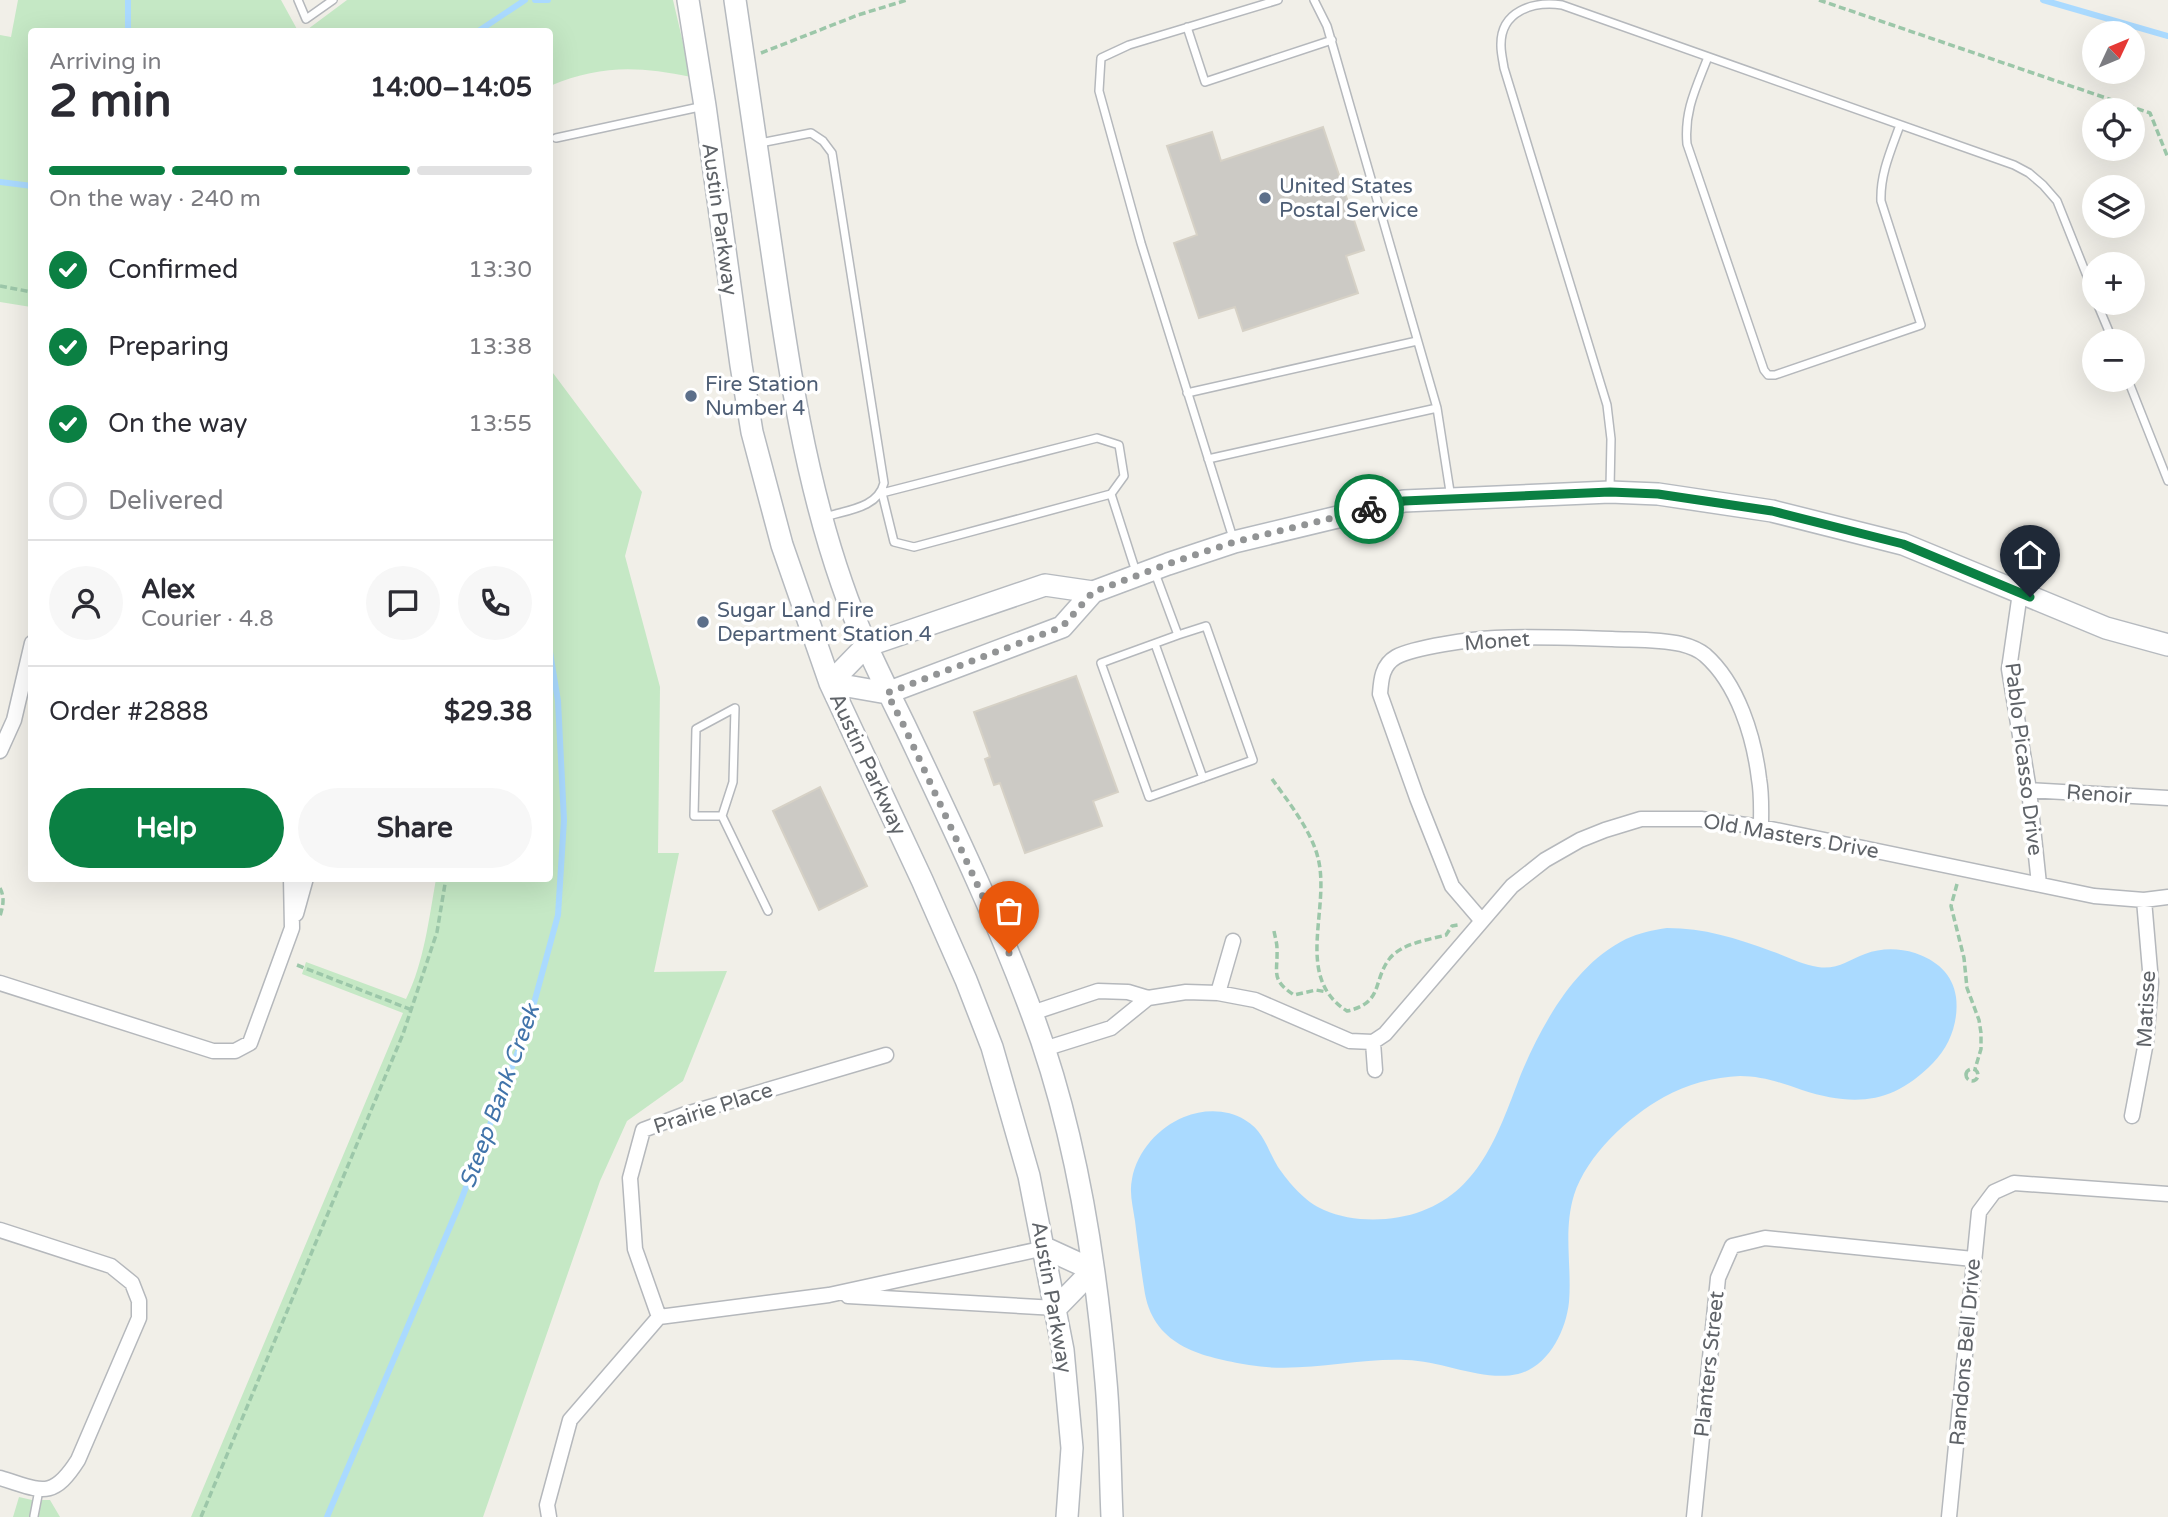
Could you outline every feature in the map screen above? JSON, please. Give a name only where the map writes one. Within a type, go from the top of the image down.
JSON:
[{"type":"main road","name":"Austin Parkway","points":[[736,6],[787,359],[801,435],[821,519],[842,585],[866,646],[1001,933],[1044,1049],[1071,1146],[1093,1270],[1107,1384],[1112,1517]]},
{"type":"main road","name":"Austin Parkway","points":[[689,10],[752,432],[782,545],[830,683],[922,880],[979,1014],[1015,1120],[1045,1248],[1063,1350],[1072,1448],[1067,1517]]},
{"type":"main road","points":[[830,683],[887,693],[1062,627],[1093,592],[1234,542],[1404,501],[1610,492],[1658,494],[1772,511],[1903,544],[2106,628],[2168,645]]},
{"type":"main road","points":[[830,683],[866,646],[1045,585],[1093,592]]},
{"type":"main road","points":[[1045,1248],[1093,1270],[1056,1308]]},
{"type":"street","name":"Pablo Picasso Drive","points":[[2020,593],[2008,669],[2029,790],[2039,884]]},
{"type":"street","name":"Monet","points":[[1482,921],[1452,886],[1417,799],[1380,694],[1381,678],[1388,664],[1396,657],[1415,650],[1493,638],[1562,637],[1667,641],[1703,653],[1720,670],[1736,698],[1752,741],[1760,781],[1761,827]]},
{"type":"street","points":[[0,751],[15,720],[28,662]]},
{"type":"street","name":"Renoir","points":[[2029,790],[2168,798]]},
{"type":"street","name":"Old Masters Drive","points":[[1373,1042],[1385,1034],[1511,886],[1545,860],[1580,840],[1641,819],[1701,819],[1761,827],[2094,896],[2144,900],[2168,897]]},
{"type":"street","points":[[291,882],[292,928]]},
{"type":"street","points":[[0,983],[213,1051],[234,1051],[250,1043],[292,928],[305,882]]},
{"type":"street","name":"Matisse","points":[[2132,1116],[2146,1042],[2151,982],[2144,900]]},
{"type":"street","points":[[1218,993],[1233,941]]},
{"type":"street","points":[[1032,1013],[1098,992],[1128,992],[1148,998],[1186,992],[1218,993],[1255,1000],[1350,1041],[1373,1042],[1375,1070]]},
{"type":"street","points":[[1044,1049],[1111,1028],[1148,998]]},
{"type":"street","name":"Prairie Place","points":[[659,1317],[635,1249],[630,1178],[643,1130],[683,1115],[886,1055]]},
{"type":"street","name":"Randons Bell Drive","points":[[1950,1517],[1979,1212],[1994,1192],[2014,1183],[2168,1194]]},
{"type":"street","points":[[0,1230],[111,1266],[132,1283],[139,1301],[139,1318],[78,1460],[67,1478],[53,1489],[39,1490],[0,1478]]},
{"type":"street","name":"Planters Street","points":[[1694,1517],[1718,1278],[1732,1246],[1765,1238],[1973,1259]]},
{"type":"street","points":[[549,1517],[547,1505],[570,1420],[659,1317],[829,1295],[1045,1248]]},
{"type":"street","points":[[829,1295],[1056,1308]]},
{"type":"lane","points":[[298,0],[306,19],[332,0]]},
{"type":"lane","points":[[1234,542],[1141,243],[1099,91],[1101,58],[1129,45],[1278,0]]},
{"type":"lane","points":[[1314,0],[1332,40],[1437,408],[1451,499]]},
{"type":"lane","points":[[1610,492],[1611,439],[1607,405],[1504,68],[1500,44],[1504,28],[1521,9],[1533,4],[1562,5],[2014,165],[2029,173],[2057,201],[2082,264]]},
{"type":"lane","points":[[1188,27],[1205,82],[1332,40]]},
{"type":"lane","points":[[1708,57],[1687,111],[1687,144],[1764,370],[1769,375],[1921,325],[1881,201],[1883,170],[1900,125]]},
{"type":"lane","points":[[556,138],[705,106]]},
{"type":"lane","points":[[757,144],[810,133],[823,141],[832,153],[884,483],[882,493],[894,542],[914,547],[1111,494],[1124,476],[1119,445],[1097,438],[882,493],[874,502],[821,519]]},
{"type":"lane","points":[[1187,393],[1418,341]]},
{"type":"lane","points":[[2133,392],[2168,481]]},
{"type":"lane","points":[[1208,459],[1437,408]]},
{"type":"lane","points":[[1111,494],[1145,572],[1178,635]]},
{"type":"lane","points":[[1206,626],[1253,760],[1149,797],[1101,663],[1155,644],[1206,626]]},
{"type":"lane","points":[[1155,644],[1203,778]]},
{"type":"lane","points":[[722,816],[694,816],[695,729],[735,708],[733,782],[722,816],[768,911]]},
{"type":"lane","points":[[34,1516],[39,1490]]},
{"type":"path","points":[[758,55],[858,15],[907,0]]},
{"type":"path","points":[[1819,0],[2150,113],[2168,158]]},
{"type":"path","points":[[0,286],[28,291]]},
{"type":"path","points":[[1272,779],[1306,831],[1318,858],[1321,878],[1317,948],[1321,978],[1326,992],[1335,1003],[1348,1011],[1359,1008],[1369,1002],[1390,959],[1402,949],[1446,936],[1452,926],[1482,921]]},
{"type":"path","points":[[1962,869],[1951,906],[1962,947],[1967,988],[1979,1020],[1981,1049],[1975,1069]]},
{"type":"path","points":[[201,1517],[412,1010],[437,932],[445,882]]},
{"type":"path","points":[[0,888],[4,905],[0,916]]},
{"type":"path","points":[[1274,931],[1277,947],[1276,975],[1283,987],[1294,995],[1316,990],[1326,992]]},
{"type":"path","points":[[280,959],[412,1010]]},
{"type":"green space","points":[[18,0],[281,0],[296,28],[28,28],[28,307],[0,302],[0,35],[11,37]]},
{"type":"green space","points":[[347,0],[673,0],[691,77],[636,69],[586,74],[553,85],[553,28],[309,28]]},
{"type":"green space","points":[[553,373],[642,492],[625,556],[660,687],[658,853],[679,853],[654,972],[727,971],[683,1081],[627,1121],[600,1181],[483,1517],[191,1517],[403,1013],[302,974],[306,962],[406,999],[422,955],[435,882],[553,882]]},
{"type":"green space","points":[[19,1497],[50,1500],[60,1517],[13,1517]]},
{"type":"water","points":[[1667,928],[1720,935],[1825,968],[1883,950],[1915,953],[1936,964],[1951,981],[1957,1006],[1952,1033],[1933,1063],[1918,1077],[1888,1094],[1856,1100],[1839,1099],[1779,1082],[1748,1076],[1730,1077],[1682,1088],[1650,1105],[1623,1126],[1588,1166],[1574,1195],[1568,1235],[1570,1289],[1567,1313],[1554,1346],[1547,1356],[1529,1370],[1505,1376],[1491,1375],[1406,1360],[1288,1368],[1249,1365],[1199,1353],[1170,1338],[1159,1326],[1150,1312],[1145,1294],[1131,1190],[1135,1169],[1144,1150],[1166,1127],[1184,1117],[1199,1113],[1215,1111],[1238,1116],[1257,1129],[1287,1179],[1317,1207],[1347,1217],[1373,1220],[1422,1211],[1443,1201],[1460,1188],[1486,1154],[1539,1035],[1562,997],[1576,980],[1608,950],[1626,939]]},
{"type":"building","name":"United States Postal Service","points":[[1323,127],[1364,250],[1346,256],[1358,293],[1243,331],[1235,307],[1199,318],[1174,243],[1197,235],[1167,146],[1212,132],[1221,161]]},
{"type":"building","points":[[1076,676],[1118,792],[1093,801],[1102,826],[1025,853],[1000,783],[994,785],[985,759],[990,757],[974,712]]},
{"type":"building","points":[[820,787],[867,886],[819,910],[773,811]]},
{"type":"waterway","name":"Steep Bank Creek","points":[[128,0],[128,28]]},
{"type":"waterway","name":"Steep Bank Creek","points":[[483,28],[525,0]]},
{"type":"waterway","name":"Steep Bank Creek","points":[[535,0],[548,0]]},
{"type":"waterway","name":"Steep Bank Creek","points":[[2043,0],[2168,36]]},
{"type":"waterway","name":"Steep Bank Creek","points":[[0,182],[28,186]]},
{"type":"waterway","name":"Steep Bank Creek","points":[[327,1517],[460,1203],[528,1025],[558,915],[564,820],[558,701],[553,670]]},
{"type":"way so far","points":[[1009,953],[887,693],[1062,627],[1093,592],[1234,542],[1369,509]]},
{"type":"place","name":"United States Postal Service","points":[[1265,198]]},
{"type":"place","name":"Fire Station Number 4","points":[[691,396]]},
{"type":"place","name":"Sugar Land Fire Department Station 4","points":[[703,622]]},
{"type":"route","points":[[1369,509],[1404,501],[1610,492],[1658,494],[1772,511],[1903,544],[2030,597]]}]
